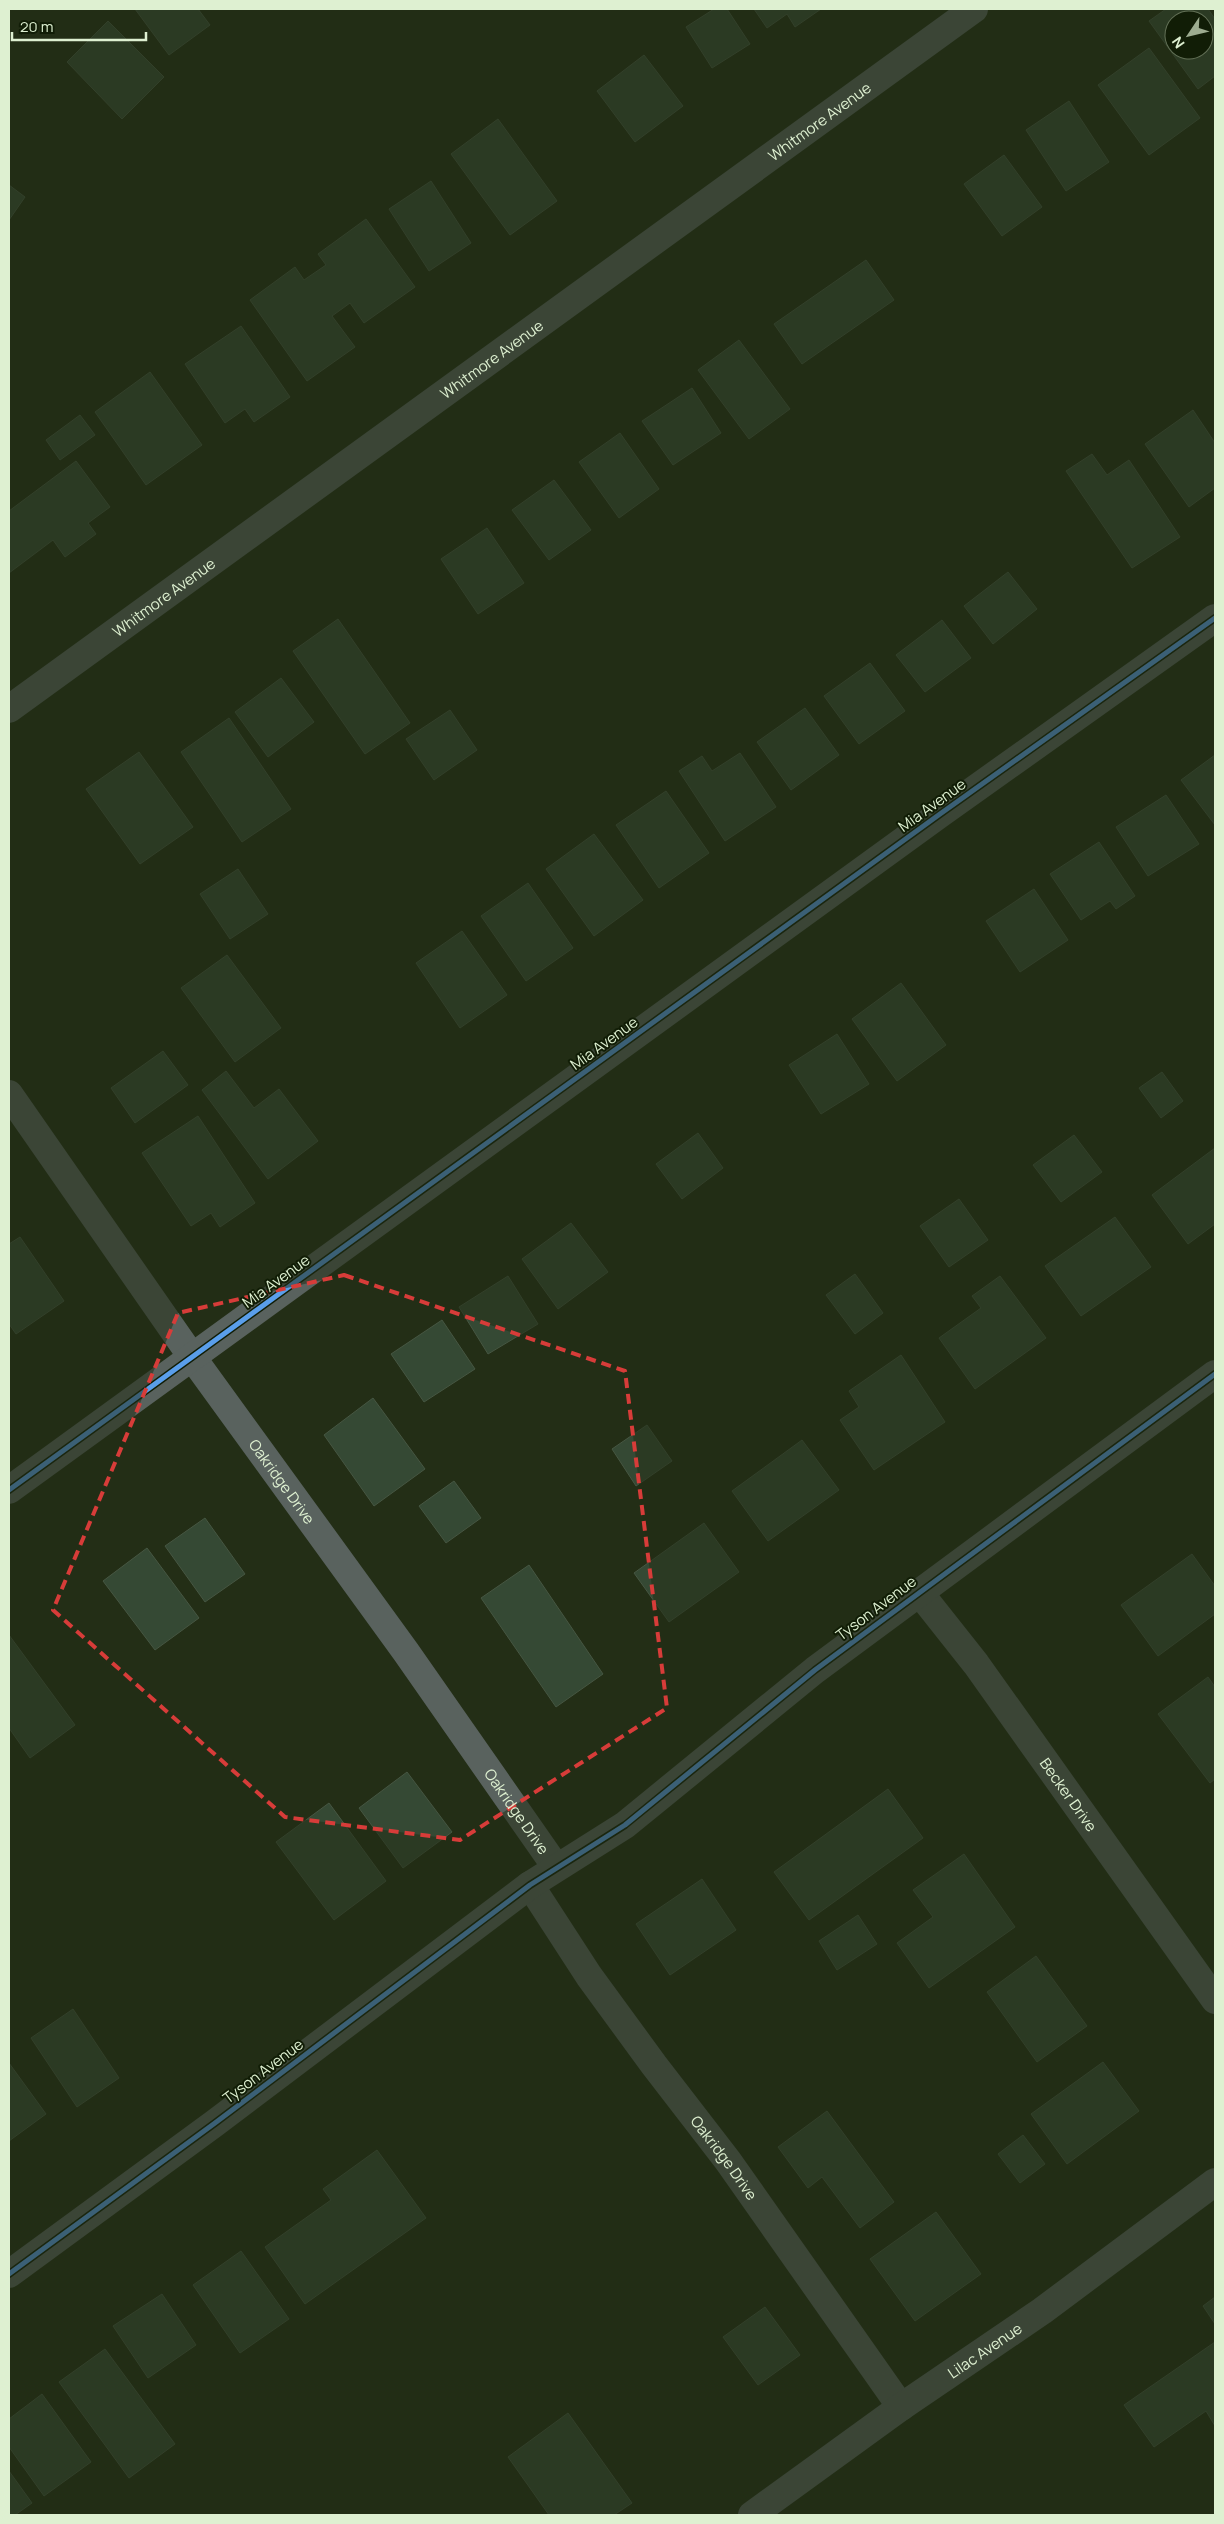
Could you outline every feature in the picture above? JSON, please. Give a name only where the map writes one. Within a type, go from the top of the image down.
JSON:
[{"type":"street","name":"Whitmore Avenue","points":[[9,709],[974,9]]},
{"type":"street","name":"Mia Avenue","points":[[9,1490],[932,820],[1215,618]]},
{"type":"street","name":"Oakridge Drive","points":[[9,1094],[192,1357],[406,1652],[556,1867]]},
{"type":"street","name":"Tyson Avenue","points":[[9,2274],[215,2123],[530,1885],[625,1825],[815,1670],[1215,1374]]},
{"type":"street","name":"Becker Drive","points":[[918,1592],[976,1664],[1215,2000]]},
{"type":"street","name":"Oakridge Drive","points":[[530,1885],[589,1976],[728,2162],[901,2407]]},
{"type":"street","name":"Lilac Avenue","points":[[752,2515],[901,2407],[1042,2310],[1215,2182]]},
{"type":"highlighted area","points":[[344,1275],[625,1371],[667,1708],[460,1840],[285,1817],[53,1610],[178,1313]]},
{"type":"building","points":[[135,9],[198,9],[210,25],[169,55]]},
{"type":"building","points":[[714,9],[727,9],[750,44],[712,68],[686,27]]},
{"type":"building","points":[[754,9],[821,9],[795,27],[787,14],[767,28]]},
{"type":"building","points":[[1166,9],[1209,10],[1165,10]]},
{"type":"building","points":[[1164,10],[1164,42],[1149,21]]},
{"type":"building","points":[[1214,18],[1215,76],[1198,89],[1177,60],[1214,60]]},
{"type":"building","points":[[108,21],[164,77],[122,119],[67,62]]},
{"type":"building","points":[[1149,48],[1200,118],[1149,155],[1098,85]]},
{"type":"building","points":[[644,55],[683,106],[635,142],[597,91]]},
{"type":"building","points":[[1069,101],[1109,162],[1066,191],[1026,130]]},
{"type":"building","points":[[498,119],[557,201],[510,235],[451,154]]},
{"type":"building","points":[[1004,155],[1042,207],[1002,236],[964,184]]},
{"type":"building","points":[[431,181],[471,243],[429,271],[389,209]]},
{"type":"building","points":[[9,185],[25,197],[9,220]]},
{"type":"building","points":[[366,219],[415,287],[364,323],[350,303],[332,316],[355,347],[307,381],[250,300],[295,267],[304,280],[326,265],[318,254]]},
{"type":"building","points":[[866,260],[894,300],[802,364],[774,324]]},
{"type":"building","points":[[241,326],[290,397],[254,422],[245,409],[225,423],[185,364]]},
{"type":"building","points":[[739,340],[790,409],[749,439],[698,370]]},
{"type":"building","points":[[150,372],[202,445],[146,485],[95,412]]},
{"type":"building","points":[[692,388],[721,433],[673,465],[642,421]]},
{"type":"building","points":[[1193,410],[1215,443],[1215,488],[1189,507],[1145,444]]},
{"type":"building","points":[[80,415],[95,435],[60,460],[46,440]]},
{"type":"building","points":[[620,433],[659,489],[619,518],[579,462]]},
{"type":"building","points":[[1092,454],[1107,475],[1129,460],[1180,537],[1132,568],[1066,471]]},
{"type":"building","points":[[76,461],[110,507],[88,523],[96,534],[65,557],[53,540],[9,573],[9,511]]},
{"type":"building","points":[[554,480],[591,530],[549,560],[512,510]]},
{"type":"building","points":[[487,528],[524,583],[478,614],[441,559]]},
{"type":"building","points":[[1008,572],[1037,609],[993,644],[964,606]]},
{"type":"building","points":[[338,619],[410,723],[365,754],[293,651]]},
{"type":"building","points":[[942,620],[971,658],[925,692],[896,655]]},
{"type":"building","points":[[870,663],[905,711],[859,744],[824,696]]},
{"type":"building","points":[[281,678],[314,722],[268,757],[235,712]]},
{"type":"building","points":[[805,708],[839,755],[791,790],[757,742]]},
{"type":"building","points":[[450,710],[477,750],[434,780],[406,739]]},
{"type":"building","points":[[229,718],[291,809],[242,842],[181,752]]},
{"type":"building","points":[[139,752],[193,827],[140,864],[86,789]]},
{"type":"building","points":[[740,753],[776,807],[725,841],[679,771],[702,756],[712,771]]},
{"type":"building","points":[[1215,755],[1215,825],[1181,780]]},
{"type":"building","points":[[666,791],[709,853],[659,888],[616,825]]},
{"type":"building","points":[[1166,795],[1199,844],[1148,876],[1116,827]]},
{"type":"building","points":[[594,834],[643,900],[594,936],[546,869]]},
{"type":"building","points":[[1099,842],[1135,896],[1116,909],[1110,901],[1081,920],[1050,874]]},
{"type":"building","points":[[238,869],[268,914],[230,939],[200,894]]},
{"type":"building","points":[[528,883],[573,948],[526,981],[481,916]]},
{"type":"building","points":[[1034,889],[1068,940],[1020,972],[986,921]]},
{"type":"building","points":[[462,931],[507,995],[460,1028],[416,963]]},
{"type":"building","points":[[227,955],[281,1028],[235,1062],[181,988]]},
{"type":"building","points":[[901,983],[946,1045],[897,1081],[852,1019]]},
{"type":"building","points":[[837,1034],[869,1084],[821,1114],[789,1065]]},
{"type":"building","points":[[163,1051],[188,1085],[135,1123],[111,1088]]},
{"type":"building","points":[[226,1071],[254,1108],[279,1089],[318,1141],[268,1179],[202,1090]]},
{"type":"building","points":[[1162,1072],[1183,1101],[1161,1118],[1139,1088]]},
{"type":"building","points":[[198,1116],[255,1203],[220,1227],[211,1213],[191,1226],[142,1153]]},
{"type":"building","points":[[698,1133],[723,1168],[682,1199],[656,1164]]},
{"type":"building","points":[[1074,1135],[1102,1172],[1061,1202],[1033,1165]]},
{"type":"building","points":[[1215,1148],[1215,1224],[1188,1244],[1152,1195]]},
{"type":"building","points":[[959,1199],[988,1240],[949,1267],[920,1226]]},
{"type":"building","points":[[1115,1217],[1151,1267],[1081,1316],[1045,1266]]},
{"type":"building","points":[[571,1223],[608,1272],[558,1309],[522,1259]]},
{"type":"building","points":[[20,1237],[64,1301],[16,1334],[9,1324],[9,1244]]},
{"type":"building","points":[[855,1274],[883,1313],[855,1334],[826,1295]]},
{"type":"building","points":[[508,1276],[538,1324],[488,1354],[459,1307]]},
{"type":"building","points":[[1000,1276],[1046,1338],[975,1389],[939,1338],[981,1308],[972,1296]]},
{"type":"building","points":[[442,1320],[475,1369],[424,1402],[391,1354]]},
{"type":"building","points":[[901,1355],[945,1422],[874,1470],[840,1420],[859,1407],[849,1391]]},
{"type":"building","points":[[373,1398],[425,1469],[374,1506],[324,1435]]},
{"type":"building","points":[[647,1425],[672,1461],[636,1486],[612,1449]]},
{"type":"building","points":[[802,1440],[839,1490],[768,1541],[732,1491]]},
{"type":"building","points":[[454,1481],[481,1518],[446,1543],[419,1506]]},
{"type":"building","points":[[205,1518],[245,1574],[205,1602],[165,1546]]},
{"type":"building","points":[[704,1523],[739,1572],[669,1622],[634,1573]]},
{"type":"building","points":[[147,1548],[199,1618],[155,1650],[103,1581]]},
{"type":"building","points":[[1192,1554],[1215,1586],[1215,1614],[1158,1656],[1121,1605]]},
{"type":"building","points":[[529,1565],[603,1674],[556,1707],[481,1598]]},
{"type":"building","points":[[9,1635],[75,1725],[30,1758],[9,1728]]},
{"type":"building","points":[[1208,1677],[1215,1687],[1215,1779],[1210,1783],[1158,1714]]},
{"type":"building","points":[[407,1772],[452,1832],[403,1868],[359,1808]]},
{"type":"building","points":[[888,1789],[923,1838],[809,1920],[774,1872]]},
{"type":"building","points":[[329,1803],[386,1881],[334,1920],[276,1842]]},
{"type":"building","points":[[964,1854],[1015,1927],[929,1988],[897,1943],[933,1917],[913,1890]]},
{"type":"building","points":[[702,1879],[736,1930],[670,1975],[636,1924]]},
{"type":"building","points":[[858,1915],[877,1944],[837,1970],[819,1941]]},
{"type":"building","points":[[1036,1956],[1087,2026],[1037,2062],[987,1992]]},
{"type":"building","points":[[73,2009],[119,2078],[77,2107],[31,2038]]},
{"type":"building","points":[[1103,2062],[1139,2111],[1067,2164],[1031,2114]]},
{"type":"building","points":[[9,2063],[46,2114],[9,2141]]},
{"type":"building","points":[[827,2111],[894,2202],[860,2228],[822,2177],[808,2188],[778,2147]]},
{"type":"building","points":[[1023,2135],[1045,2164],[1020,2183],[998,2154]]},
{"type":"building","points":[[377,2150],[426,2218],[305,2304],[265,2247],[331,2200],[323,2189]]},
{"type":"building","points":[[936,2212],[981,2274],[915,2321],[870,2259]]},
{"type":"building","points":[[241,2251],[289,2319],[240,2353],[193,2285]]},
{"type":"building","points":[[162,2294],[196,2345],[148,2378],[113,2326]]},
{"type":"building","points":[[1215,2297],[1215,2324],[1203,2306]]},
{"type":"building","points":[[765,2307],[800,2355],[758,2385],[723,2337]]},
{"type":"building","points":[[1215,2342],[1215,2426],[1206,2411],[1154,2447],[1124,2405]]},
{"type":"building","points":[[105,2349],[175,2444],[129,2478],[59,2382]]},
{"type":"building","points":[[42,2394],[91,2462],[44,2496],[9,2447],[9,2419]]},
{"type":"building","points":[[568,2413],[632,2503],[614,2515],[549,2515],[508,2457]]},
{"type":"building","points":[[9,2471],[32,2503],[15,2515],[9,2515]]},
{"type":"cycle path","points":[[9,1490],[940,814],[1215,618]]},
{"type":"cycle path","points":[[9,2274],[215,2123],[530,1885],[625,1825],[815,1670],[1215,1374]]}]
